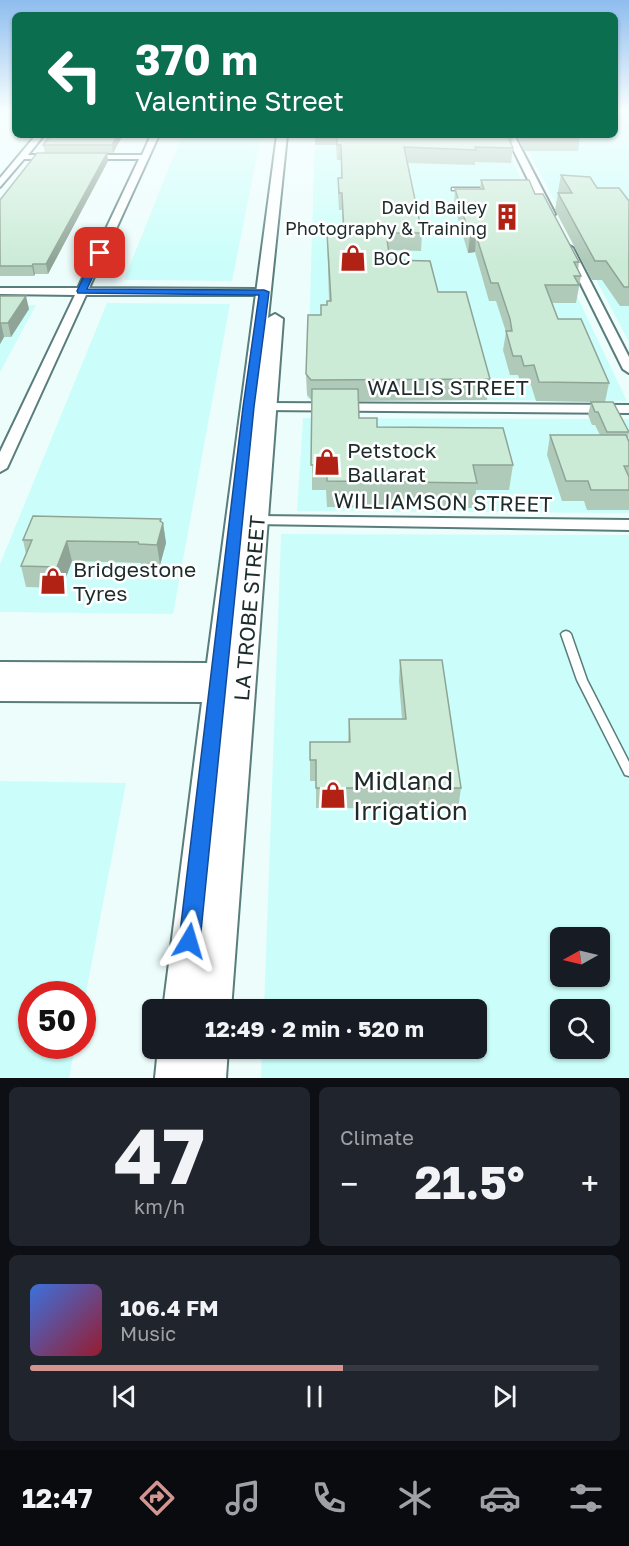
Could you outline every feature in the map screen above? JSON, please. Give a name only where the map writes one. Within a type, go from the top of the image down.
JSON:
[{"type":"main road","name":"LA TROBE STREET","points":[[271,292],[280,160]]},
{"type":"main road","name":"LA TROBE STREET","points":[[214,999],[231,682],[257,407],[289,160]]},
{"type":"main road","points":[[0,672],[231,682]]},
{"type":"main road","name":"LA TROBE STREET","points":[[184,999],[231,682]]},
{"type":"main road","points":[[0,691],[231,682]]},
{"type":"main road","points":[[174,1078],[176,1059]]},
{"type":"main road","points":[[207,1078],[208,1059]]},
{"type":"street","points":[[0,184],[19,160]]},
{"type":"street","points":[[0,468],[142,160]]},
{"type":"street","points":[[520,160],[532,190],[560,233],[629,369]]},
{"type":"street","points":[[0,291],[271,292]]},
{"type":"street","name":"WALLIS STREET","points":[[257,407],[629,409]]},
{"type":"street","name":"WILLIAMSON STREET","points":[[247,521],[629,525]]},
{"type":"lane","points":[[454,189],[492,189]]},
{"type":"lane","points":[[566,634],[582,680],[629,772]]},
{"type":"shaded area","points":[[172,160],[256,160],[232,281],[124,280]]},
{"type":"shaded area","points":[[314,160],[512,160],[627,401],[307,399]]},
{"type":"shaded area","points":[[533,160],[629,160],[629,342]]},
{"type":"shaded area","points":[[107,303],[230,304],[173,614],[0,612],[0,564]]},
{"type":"shaded area","points":[[36,305],[0,372],[0,306]]},
{"type":"shaded area","points":[[303,418],[629,419],[629,513],[297,511]]},
{"type":"shaded area","points":[[281,534],[629,535],[629,1078],[261,1078],[262,1059],[487,1059],[487,999],[264,999]]},
{"type":"shaded area","points":[[0,781],[126,783],[88,981],[18,981],[18,1059],[73,1059],[69,1078],[0,1078]]},
{"type":"building","points":[[31,160],[103,160],[46,264],[0,266],[0,200]]},
{"type":"building","points":[[341,160],[407,160],[422,233],[386,233],[390,260],[430,261],[438,292],[466,292],[490,379],[311,380],[306,374],[308,315],[321,315],[321,305],[327,305],[327,301],[331,301],[327,233],[344,233],[342,193],[339,193],[338,178],[342,178]]},
{"type":"building","points":[[561,175],[590,177],[597,188],[619,188],[629,201],[629,287],[624,287],[606,261],[595,261],[558,193],[572,193]]},
{"type":"building","points":[[481,180],[529,180],[535,194],[543,194],[579,262],[574,262],[581,276],[574,276],[579,285],[545,285],[558,319],[581,319],[609,383],[539,382],[534,365],[524,366],[521,356],[513,356],[506,331],[512,331],[510,319],[498,283],[491,283],[476,235],[470,236],[455,189],[484,189]]},
{"type":"building","points":[[0,296],[26,296],[8,323],[0,325]]},
{"type":"building","points":[[312,389],[358,389],[359,418],[377,418],[377,427],[503,428],[513,465],[473,465],[477,483],[327,481],[327,465],[311,465]]},
{"type":"building","points":[[591,402],[613,402],[629,432],[607,432]]},
{"type":"building","points":[[550,435],[626,435],[629,442],[629,466],[624,466],[629,477],[629,490],[591,490],[588,481],[566,481]]},
{"type":"building","points":[[33,516],[161,519],[163,523],[157,545],[139,544],[138,542],[67,541],[57,567],[21,566],[32,540],[23,540]]},
{"type":"building","points":[[400,660],[442,660],[461,788],[316,788],[316,760],[310,760],[310,742],[350,742],[349,719],[406,719]]},
{"type":"place","name":"David Bailey Photography & Training","points":[[507,217]]},
{"type":"place","name":"BOC","points":[[353,258]]},
{"type":"place","name":"Petstock Ballarat","points":[[327,462]]},
{"type":"place","name":"Bridgestone Tyres","points":[[53,581]]},
{"type":"place","name":"Midland Irrigation","points":[[333,795]]},
{"type":"route","points":[[100,253],[82,291],[264,292],[189,941]]}]
